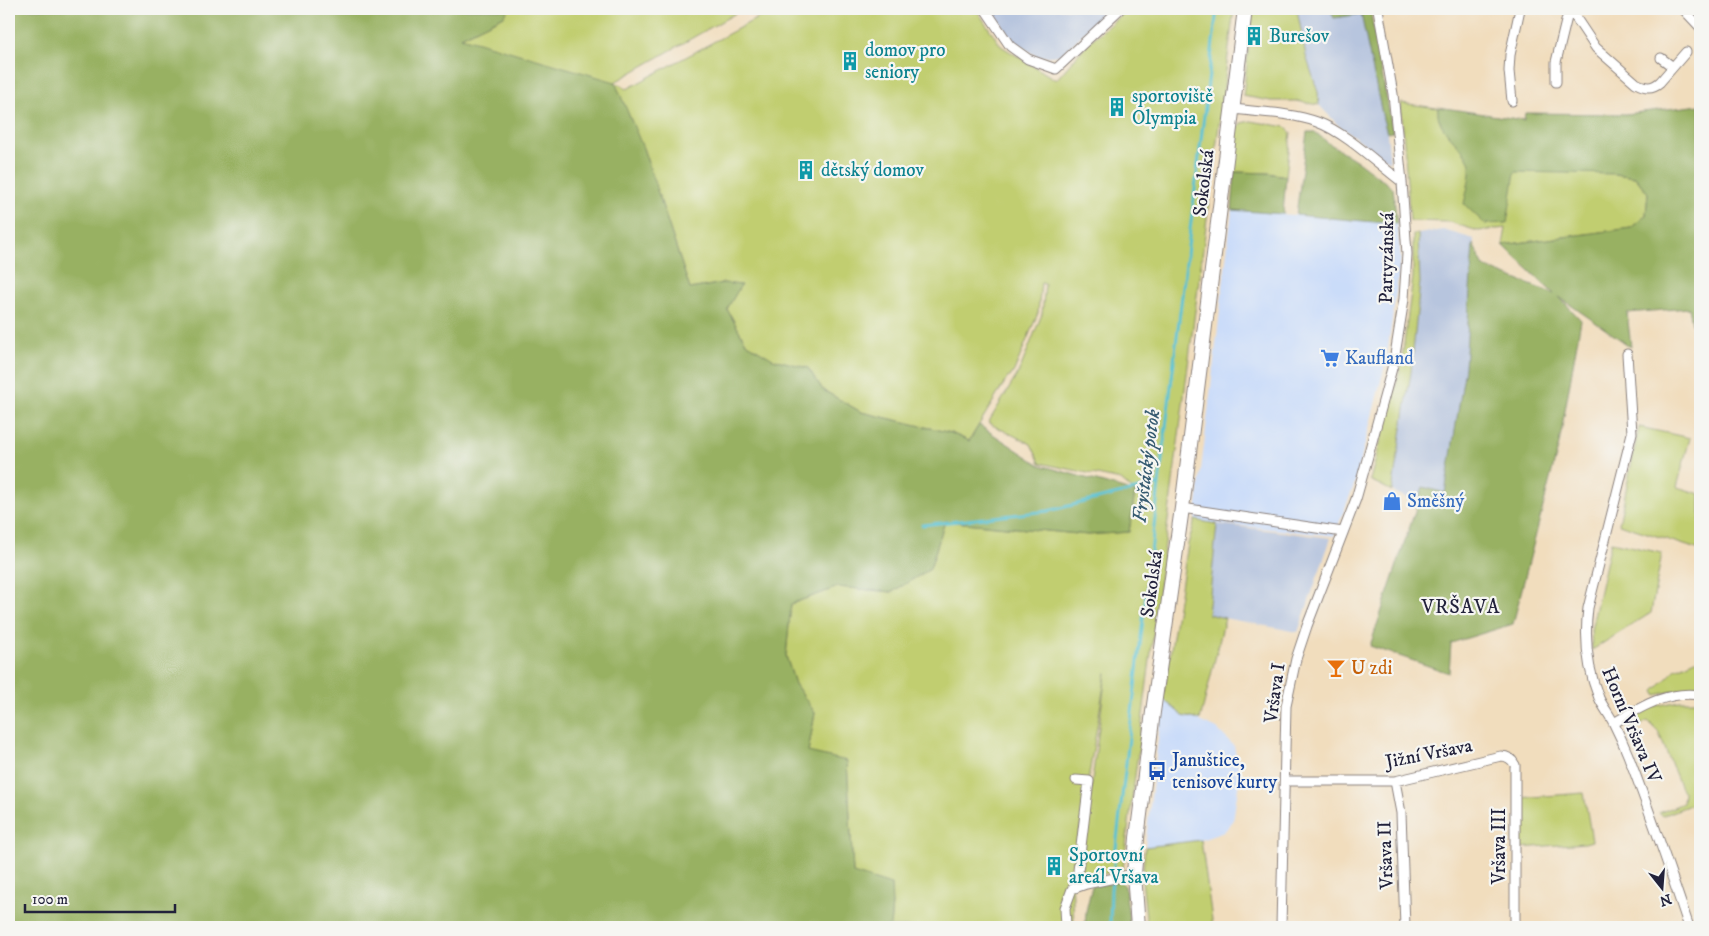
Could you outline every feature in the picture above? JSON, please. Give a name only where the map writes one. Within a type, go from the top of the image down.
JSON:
[{"type":"main road","name":"Sokolská","points":[[1138,927],[1134,874],[1153,712],[1182,508],[1245,9]]},
{"type":"street","points":[[985,9],[1010,46],[1028,59],[1056,69],[1120,9]]},
{"type":"street","name":"Partyzánská","points":[[1343,532],[1366,467],[1397,345],[1406,286],[1402,182],[1394,94],[1378,9]]},
{"type":"street","points":[[1512,101],[1509,71],[1510,55],[1520,9]]},
{"type":"street","points":[[1570,9],[1596,48],[1636,83],[1642,86],[1655,86],[1686,52]]},
{"type":"street","points":[[1556,82],[1556,62],[1570,9]]},
{"type":"street","points":[[1686,10],[1700,27]]},
{"type":"street","points":[[1661,58],[1673,67]]},
{"type":"street","points":[[1232,109],[1298,118],[1321,124],[1356,146],[1402,182]]},
{"type":"street","name":"Horní Vršava IV","points":[[1627,354],[1632,433],[1588,608],[1586,650],[1592,680],[1627,751],[1689,927]]},
{"type":"street","points":[[1182,508],[1343,532]]},
{"type":"street","name":"Vršava I","points":[[1280,927],[1286,706],[1290,684],[1307,626],[1343,532]]},
{"type":"street","points":[[1614,723],[1660,699],[1680,694],[1700,695]]},
{"type":"street","name":"Jižní Vršava","points":[[1285,781],[1395,781],[1501,756],[1510,759],[1515,765]]},
{"type":"street","name":"Vršava III","points":[[1515,765],[1515,927]]},
{"type":"street","points":[[1066,927],[1065,908],[1070,893],[1076,886],[1090,781],[1076,780]]},
{"type":"street","name":"Vršava II","points":[[1395,781],[1401,813],[1405,927]]},
{"type":"street","points":[[1076,886],[1134,874]]},
{"type":"shaded area","points":[[991,9],[1109,9],[1061,55],[1038,57],[1012,41]]},
{"type":"shaded area","points":[[1297,9],[1330,9],[1334,18],[1361,14],[1387,133],[1390,162],[1338,125],[1319,105],[1318,92],[1306,56]]},
{"type":"shaded area","points":[[1232,210],[1397,224],[1401,259],[1386,361],[1355,483],[1334,536],[1195,521]]},
{"type":"shaded area","points":[[1443,230],[1474,239],[1465,368],[1445,493],[1418,503],[1388,489],[1412,367],[1418,234]]},
{"type":"shaded area","points":[[1217,524],[1331,538],[1298,632],[1208,615]]},
{"type":"shaded area","points":[[1163,699],[1183,716],[1198,720],[1217,729],[1234,746],[1240,775],[1233,821],[1224,832],[1201,840],[1145,847]]},
{"type":"green space","points":[[9,9],[509,9],[504,16],[461,37],[615,82],[643,148],[690,289],[723,283],[741,285],[727,309],[746,343],[773,359],[808,368],[823,390],[861,412],[951,433],[969,441],[979,425],[1040,465],[1135,492],[1129,532],[1088,535],[945,521],[930,569],[892,592],[838,587],[791,604],[786,656],[795,684],[815,713],[808,752],[847,761],[853,873],[891,885],[890,927],[9,927]]},
{"type":"green space","points":[[509,9],[743,9],[615,82],[627,89],[774,9],[976,9],[1001,46],[1056,80],[1088,43],[1128,9],[1234,9],[1123,869],[1082,879],[1080,874],[1106,673],[1072,877],[1074,927],[890,927],[892,903],[853,873],[847,762],[808,753],[815,713],[795,684],[786,656],[791,604],[838,587],[892,592],[930,569],[945,521],[1088,535],[1129,532],[1135,492],[1121,480],[1040,463],[1031,444],[988,423],[1019,372],[1042,314],[1045,284],[1041,283],[1038,313],[1014,371],[1008,377],[969,441],[951,433],[861,412],[823,390],[808,368],[772,359],[746,343],[727,309],[740,285],[723,283],[690,289],[643,148],[461,37],[504,16]]},
{"type":"green space","points":[[1253,9],[1297,9],[1306,56],[1318,92],[1319,105],[1296,101],[1271,101],[1243,96]]},
{"type":"green space","points":[[1330,9],[1370,9],[1393,132],[1387,133],[1383,119],[1361,14],[1334,18]]},
{"type":"green space","points":[[1401,103],[1524,120],[1615,174],[1635,177],[1648,193],[1646,215],[1631,228],[1503,245],[1506,228],[1478,231],[1449,222],[1410,221]]},
{"type":"green space","points":[[1700,105],[1700,364],[1689,308],[1627,313],[1631,347],[1559,297],[1581,320],[1559,444],[1513,624],[1451,643],[1449,673],[1370,646],[1423,487],[1445,493],[1465,368],[1473,244],[1484,267],[1554,294],[1503,245],[1631,228],[1646,215],[1648,193],[1635,177],[1615,174],[1515,172],[1507,223],[1485,224],[1464,204],[1470,176],[1469,161],[1444,129],[1438,115],[1438,107],[1524,120],[1525,113],[1626,114]]},
{"type":"green space","points":[[1251,121],[1286,127],[1291,133],[1286,176],[1270,173],[1235,172],[1233,169],[1237,129],[1241,123]]},
{"type":"green space","points":[[1307,132],[1315,132],[1393,188],[1397,224],[1296,215]]},
{"type":"green space","points":[[1235,172],[1267,173],[1286,176],[1283,214],[1232,210]]},
{"type":"green space","points":[[1413,234],[1418,234],[1420,282],[1411,372],[1392,491],[1370,480],[1401,366],[1413,277]]},
{"type":"green space","points":[[1639,427],[1690,438],[1677,487],[1700,494],[1700,550],[1619,524]]},
{"type":"green space","points":[[1195,520],[1217,524],[1208,614],[1225,618],[1200,720],[1183,716],[1163,699],[1188,544]]},
{"type":"green space","points":[[1611,542],[1662,553],[1651,613],[1592,650],[1591,630]]},
{"type":"green space","points":[[1700,658],[1700,691],[1679,690],[1656,695],[1654,691],[1676,669]]},
{"type":"green space","points":[[1680,701],[1700,701],[1700,801],[1662,816],[1659,813],[1683,803],[1684,792],[1658,731],[1648,721],[1631,729],[1627,720],[1656,706]]},
{"type":"green space","points":[[1584,793],[1592,841],[1520,848],[1519,798]]},
{"type":"green space","points":[[1201,840],[1213,927],[1147,927],[1142,879],[1145,847]]},
{"type":"green space","points":[[1120,881],[1125,886],[1130,927],[1085,927],[1086,911],[1092,886]]},
{"type":"waterway","name":"Fryštácký potok","points":[[1110,927],[1111,890],[1217,9]]},
{"type":"waterway","points":[[922,525],[1048,511],[1159,484]]},
{"type":"place","name":"Burešov","points":[[1254,36]]},
{"type":"place","name":"domov pro seniory","points":[[850,61]]},
{"type":"place","name":"sportoviště Olympia","points":[[1117,107]]},
{"type":"place","name":"dětský domov","points":[[806,170]]},
{"type":"place","name":"Kaufland","points":[[1330,358]]},
{"type":"place","name":"Směšný","points":[[1392,501]]},
{"type":"place","name":"U zdi","points":[[1336,668]]},
{"type":"place","name":"Januštice, tenisové kurty","points":[[1157,771]]},
{"type":"place","name":"Sportovní areál Vršava","points":[[1054,866]]},
{"type":"district","name":"VRŠAVA","points":[[1461,607]]}]
